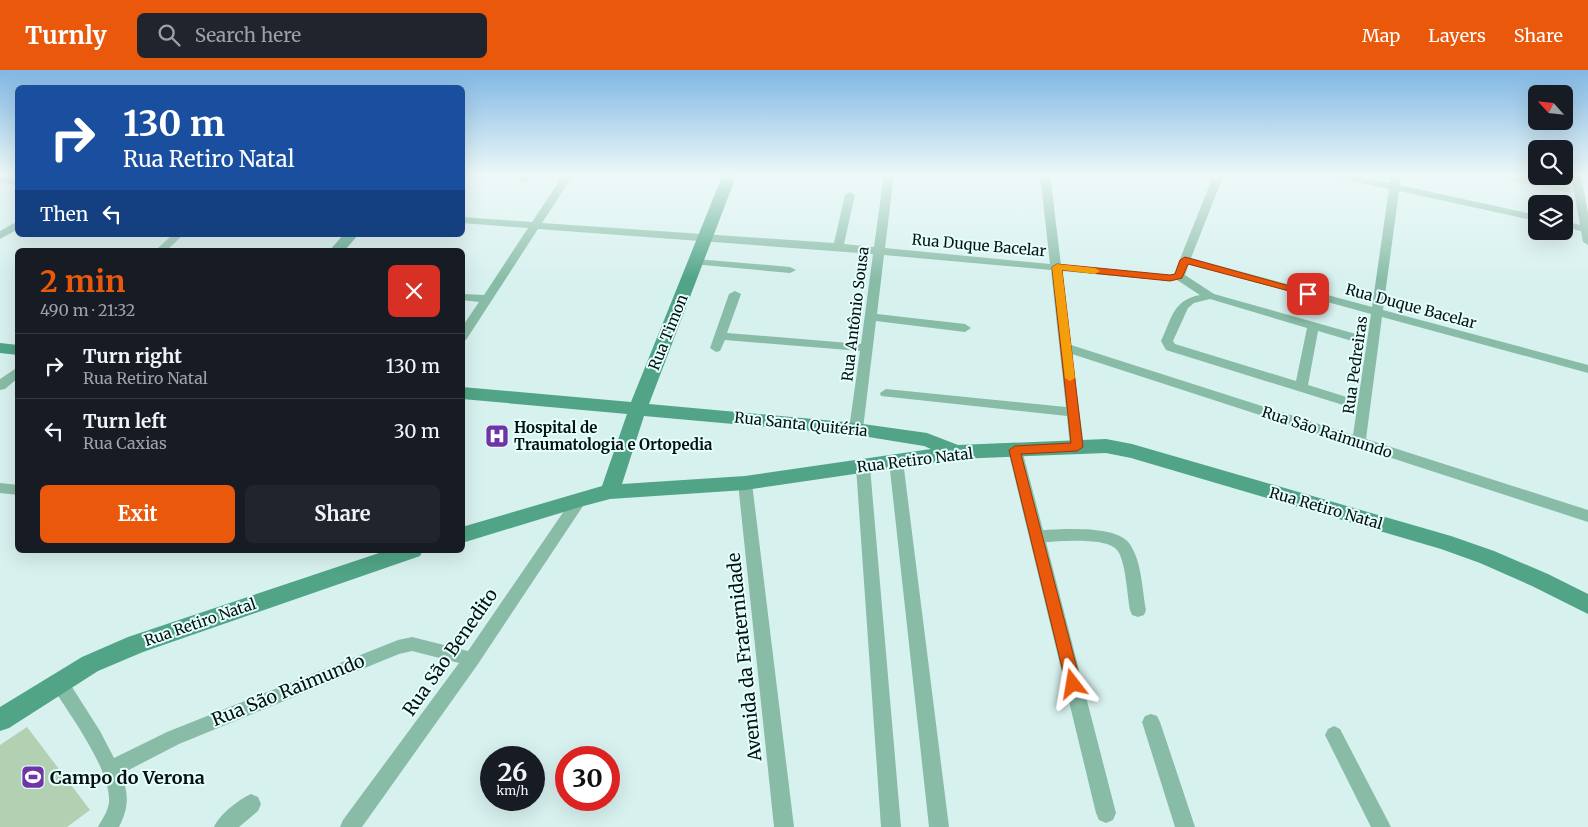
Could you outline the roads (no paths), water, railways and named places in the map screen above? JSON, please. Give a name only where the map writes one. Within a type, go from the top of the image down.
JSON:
[{"type":"street","points":[[465,332],[544,209]]},
{"type":"street","name":"Rua Timon","points":[[610,492],[638,408],[716,209]]},
{"type":"street","points":[[838,247],[847,209]]},
{"type":"street","name":"Rua Antônio Sousa","points":[[856,429],[884,209]]},
{"type":"street","points":[[1050,209],[1077,447]]},
{"type":"street","points":[[1205,209],[1179,276],[1210,296],[1359,339]]},
{"type":"street","name":"Rua Pedreiras","points":[[1359,442],[1391,209]]},
{"type":"street","points":[[1498,209],[1528,216]]},
{"type":"street","points":[[1585,209],[1588,242]]},
{"type":"street","name":"Rua Duque Bacelar","points":[[465,220],[878,250],[1170,278],[1179,276]]},
{"type":"street","points":[[0,236],[15,226]]},
{"type":"street","points":[[1573,226],[1587,230]]},
{"type":"street","points":[[162,248],[176,237]]},
{"type":"street","points":[[339,248],[348,237]]},
{"type":"street","name":"Rua Duque Bacelar","points":[[1185,260],[1588,369]]},
{"type":"street","points":[[696,262],[790,270]]},
{"type":"street","points":[[716,348],[735,294]]},
{"type":"street","points":[[1210,296],[1190,300],[1183,306],[1167,341],[1170,346],[1348,402]]},
{"type":"street","points":[[465,297],[486,299]]},
{"type":"street","points":[[870,317],[965,328]]},
{"type":"street","points":[[1301,388],[1313,326]]},
{"type":"street","points":[[720,336],[866,348]]},
{"type":"street","points":[[0,348],[15,350]]},
{"type":"street","name":"Rua São Raimundo","points":[[1066,348],[1588,516]]},
{"type":"street","points":[[0,386],[15,374]]},
{"type":"street","name":"Rua Santa Quitéria","points":[[465,393],[856,429],[927,440],[957,452]]},
{"type":"street","points":[[886,393],[1074,412]]},
{"type":"street","name":"Rua Retiro Natal","points":[[465,534],[580,499],[610,492],[745,483],[957,452],[1106,446],[1132,451],[1195,471],[1444,542],[1540,580],[1588,605]]},
{"type":"street","points":[[1015,450],[1106,814]]},
{"type":"street","points":[[896,461],[939,827]]},
{"type":"street","points":[[862,467],[891,827]]},
{"type":"street","name":"Avenida da Fraternidade","points":[[745,483],[784,827]]},
{"type":"street","points":[[0,488],[15,490]]},
{"type":"street","name":"Rua São Benedito","points":[[350,827],[472,659],[580,499]]},
{"type":"street","points":[[1036,536],[1107,537],[1119,541],[1127,554],[1138,610]]},
{"type":"street","name":"Rua Retiro Natal","points":[[0,720],[90,664],[136,644],[404,553]]},
{"type":"street","name":"Rua São Raimundo","points":[[111,769],[173,738],[398,647],[412,644],[472,659]]},
{"type":"street","points":[[59,682],[111,769],[118,795],[118,808],[108,827]]},
{"type":"street","points":[[1151,722],[1185,827]]},
{"type":"street","points":[[1334,735],[1381,827]]},
{"type":"street","points":[[224,827],[251,804]]},
{"type":"place","name":"Hospital de Traumatologia e Ortopedia","points":[[497,436]]},
{"type":"place","name":"Campo do Verona","points":[[33,777]]}]
